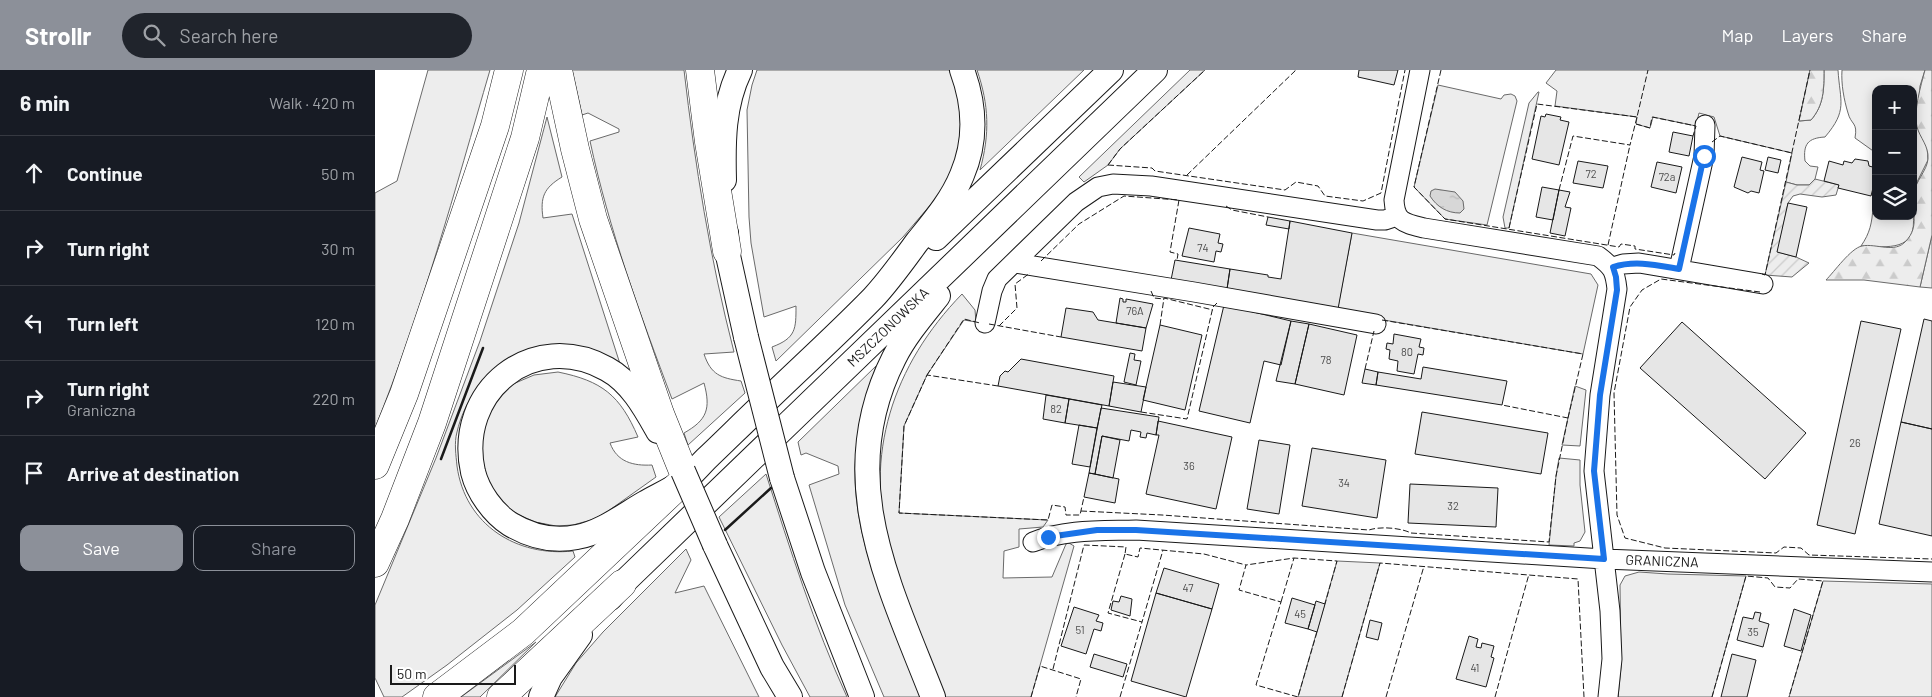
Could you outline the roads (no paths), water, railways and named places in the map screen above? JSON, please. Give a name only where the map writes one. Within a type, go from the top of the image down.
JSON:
[{"type":"highway","points":[[375,465],[404,394],[492,135],[509,70]]},
{"type":"highway","points":[[375,564],[395,519],[432,423],[525,138],[541,70]]},
{"type":"highway","points":[[437,697],[523,632],[683,476],[657,418],[593,219],[558,70]]},
{"type":"highway","points":[[700,70],[709,142],[727,250]]},
{"type":"highway","points":[[501,697],[622,584]]},
{"type":"main road","points":[[740,70],[731,87],[724,138],[727,250],[746,337],[782,478],[813,572],[862,697]]},
{"type":"main road","points":[[875,296],[944,208],[962,176],[969,156],[973,132],[973,111],[969,90],[962,70]]},
{"type":"main road","points":[[657,418],[608,369],[580,358],[561,356],[536,359],[516,368],[501,378],[489,390],[472,424],[471,455],[479,489],[489,504],[504,520],[519,529],[539,537],[561,539],[580,537],[599,529],[683,476],[875,296],[1111,70]]},
{"type":"main road","name":"MSZCZONOWSKA","points":[[541,697],[550,677],[561,660],[622,584],[1155,70]]},
{"type":"main road","points":[[933,697],[889,586],[879,552],[871,521],[867,491],[867,448],[872,418],[894,358],[909,334],[995,224]]},
{"type":"main road","points":[[683,476],[772,667],[790,697]]},
{"type":"main road","points":[[772,667],[780,697]]},
{"type":"street","points":[[1420,70],[1395,192],[1394,208],[1397,216],[1405,223],[1424,228],[1598,256],[1613,267],[1616,277],[1617,290],[1600,395],[1594,471],[1610,611],[1612,659],[1608,697]]},
{"type":"street","points":[[1679,269],[1704,156],[1705,125]]},
{"type":"street","points":[[985,323],[997,279],[1076,202],[1098,188],[1113,184],[1151,186],[1377,220],[1385,220],[1397,216]]},
{"type":"street","points":[[1015,263],[1376,324]]},
{"type":"street","points":[[1613,267],[1639,263],[1763,284]]},
{"type":"street","name":"GRANICZNA","points":[[1033,542],[1064,534],[1136,530],[1604,559],[1932,572]]},
{"type":"water","points":[[1435,189],[1455,192],[1463,201],[1464,209],[1460,213],[1455,213],[1439,206],[1430,196],[1431,191]]}]
